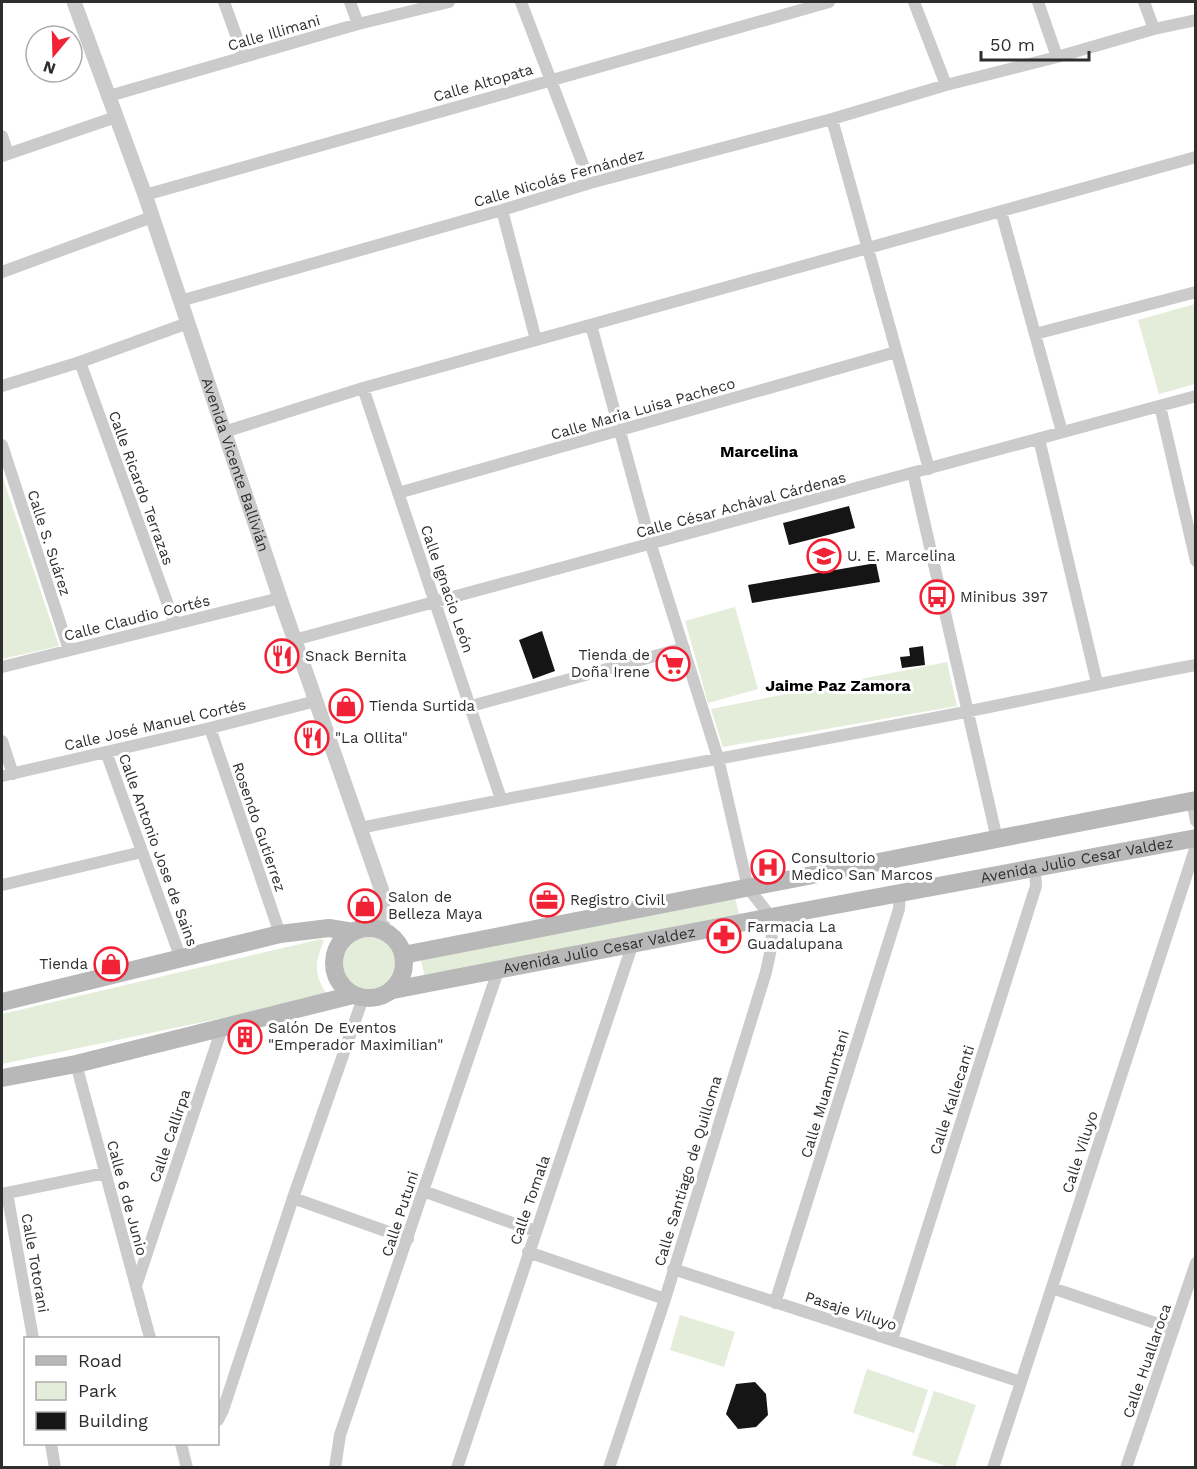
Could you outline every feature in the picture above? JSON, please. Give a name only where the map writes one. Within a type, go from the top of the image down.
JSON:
[{"type":"main road","points":[[403,955],[1194,801]]},
{"type":"main road","name":"Avenida Julio Cesar Valdez","points":[[393,990],[1196,838]]},
{"type":"main road","points":[[2,1002],[280,934],[329,928],[353,932],[372,928],[382,931],[395,940],[403,955],[404,967],[400,980],[393,990],[376,998],[358,996],[76,1064],[2,1078]]},
{"type":"main road","points":[[353,932],[337,947],[334,969],[337,979],[344,988],[358,996]]},
{"type":"street","name":"Avenida Vicente Ballivián","points":[[74,2],[145,195],[294,640],[383,894],[382,931]]},
{"type":"street","points":[[224,2],[244,57]]},
{"type":"street","points":[[350,2],[358,24]]},
{"type":"street","name":"Calle Illimani","points":[[109,96],[358,24],[449,2]]},
{"type":"street","points":[[521,2],[590,183]]},
{"type":"street","name":"Calle Altopata","points":[[145,195],[829,2]]},
{"type":"street","points":[[914,2],[946,85]]},
{"type":"street","points":[[1038,2],[1057,57]]},
{"type":"street","points":[[1144,2],[1154,29]]},
{"type":"street","name":"Calle Nicolás Fernández","points":[[180,301],[590,183],[1154,29],[1196,20]]},
{"type":"street","points":[[2,136],[5,155],[116,117]]},
{"type":"street","points":[[831,119],[929,469]]},
{"type":"street","points":[[224,432],[363,388],[1196,157]]},
{"type":"street","points":[[502,210],[536,340]]},
{"type":"street","points":[[1001,211],[1062,432]]},
{"type":"street","points":[[2,272],[152,217]]},
{"type":"street","points":[[1035,334],[1196,292]]},
{"type":"street","points":[[2,386],[80,362],[188,323]]},
{"type":"street","points":[[591,325],[651,545],[718,758],[748,888],[771,917]]},
{"type":"street","name":"Calle Maria Luisa Pacheco","points":[[398,493],[896,352]]},
{"type":"street","name":"Calle Ricardo Terrazas","points":[[80,362],[175,624]]},
{"type":"street","name":"Calle Ignacio León","points":[[363,388],[501,799]]},
{"type":"street","name":"Calle César Achával Cárdenas","points":[[294,640],[1196,396]]},
{"type":"street","points":[[1160,406],[1196,561]]},
{"type":"street","points":[[1039,439],[1098,683]]},
{"type":"street","name":"Calle S. Suárez","points":[[2,445],[69,650]]},
{"type":"street","points":[[913,473],[997,840]]},
{"type":"street","name":"Calle Claudio Cortés","points":[[2,667],[280,598]]},
{"type":"street","points":[[471,706],[684,648]]},
{"type":"street","points":[[360,828],[1196,665]]},
{"type":"street","name":"Calle José Manuel Cortés","points":[[7,775],[316,701]]},
{"type":"street","name":"Rosendo Gutierrez","points":[[210,728],[280,934]]},
{"type":"street","points":[[2,741],[7,775]]},
{"type":"street","name":"Calle Antonio Jose de Sains","points":[[106,752],[181,959]]},
{"type":"street","points":[[1194,801],[1196,821]]},
{"type":"street","name":"Calle Viluyo","points":[[993,1467],[1196,846]]},
{"type":"street","points":[[2,885],[142,852]]},
{"type":"street","name":"Calle Kallecanti","points":[[892,1340],[1036,886],[1035,869]]},
{"type":"street","name":"Calle Muamuntani","points":[[775,1303],[899,909],[900,893]]},
{"type":"street","name":"Calle Santiago de Quilloma","points":[[609,1467],[665,1299],[766,972],[772,944],[771,917]]},
{"type":"street","name":"Calle Tomala","points":[[457,1467],[633,943]]},
{"type":"street","name":"Calle Putuni","points":[[338,1467],[340,1436],[498,971]]},
{"type":"street","points":[[219,1418],[358,996]]},
{"type":"street","name":"Calle Callirpa","points":[[135,1287],[222,1028]]},
{"type":"street","name":"Calle 6 de Junio","points":[[76,1064],[150,1337]]},
{"type":"street","points":[[4,1193],[105,1173]]},
{"type":"street","points":[[423,1191],[535,1231]]},
{"type":"street","name":"Calle Totorani","points":[[4,1193],[33,1337]]},
{"type":"street","points":[[293,1198],[408,1239]]},
{"type":"street","points":[[528,1252],[665,1299]]},
{"type":"street","name":"Calle Huallaroca","points":[[1126,1467],[1173,1329],[1192,1286],[1196,1263]]},
{"type":"street","name":"Pasaje Viluyo","points":[[673,1269],[1021,1382]]},
{"type":"street","points":[[1052,1288],[1173,1329]]},
{"type":"street","points":[[51,1445],[55,1467]]},
{"type":"street","points":[[185,1445],[187,1467]]},
{"type":"green space","points":[[1195,304],[1195,384],[1159,394],[1138,320]]},
{"type":"green space","points":[[2,475],[59,646],[2,659]]},
{"type":"green space","points":[[735,607],[758,689],[708,703],[685,621]]},
{"type":"green space","points":[[947,662],[957,706],[723,747],[711,709]]},
{"type":"green space","points":[[735,898],[739,914],[425,977],[420,957]]},
{"type":"green space","points":[[369,937],[388,945],[396,964],[388,983],[369,991],[350,983],[342,964],[350,945]]},
{"type":"green space","points":[[321,939],[324,941],[318,956],[317,969],[320,982],[328,996],[2,1064],[2,1014]]},
{"type":"green space","points":[[680,1315],[735,1332],[724,1367],[670,1350]]},
{"type":"green space","points":[[867,1369],[928,1390],[914,1433],[853,1413]]},
{"type":"green space","points":[[934,1391],[976,1405],[955,1467],[912,1455]]},
{"type":"building","points":[[849,506],[855,528],[789,545],[783,523]]},
{"type":"building","points":[[876,563],[880,582],[752,603],[748,585]]},
{"type":"building","points":[[542,631],[555,671],[533,679],[519,640]]},
{"type":"building","points":[[923,646],[925,665],[902,668],[900,657],[910,656],[909,648]]},
{"type":"building","name":"Salón De Eventos \"Emperador Maximilian\"","points":[[261,1030],[253,1053],[229,1045],[232,1037]]},
{"type":"building","points":[[755,1382],[766,1394],[768,1415],[756,1427],[738,1429],[726,1414],[736,1384]]},
{"type":"place","name":"U. E. Marcelina","points":[[824,556]]},
{"type":"place","name":"Minibus 397","points":[[937,597]]},
{"type":"place","name":"Snack Bernita","points":[[282,656]]},
{"type":"place","name":"Tienda de Doña Irene","points":[[673,664]]},
{"type":"place","name":"Tienda Surtida","points":[[346,706]]},
{"type":"place","name":"\"La Ollita\"","points":[[312,738]]},
{"type":"place","name":"Consultorio Medico San Marcos","points":[[768,867]]},
{"type":"place","name":"Registro Civil","points":[[547,900]]},
{"type":"place","name":"Salon de Belleza Maya","points":[[365,906]]},
{"type":"place","name":"Farmacia La Guadalupana","points":[[724,936]]},
{"type":"place","name":"Tienda","points":[[111,964]]},
{"type":"place","name":"Salón De Eventos \"Emperador Maximilian\"","points":[[245,1037]]},
{"type":"district","name":"Marcelina","points":[[759,451]]},
{"type":"district","name":"Jaime Paz Zamora","points":[[838,685]]}]
